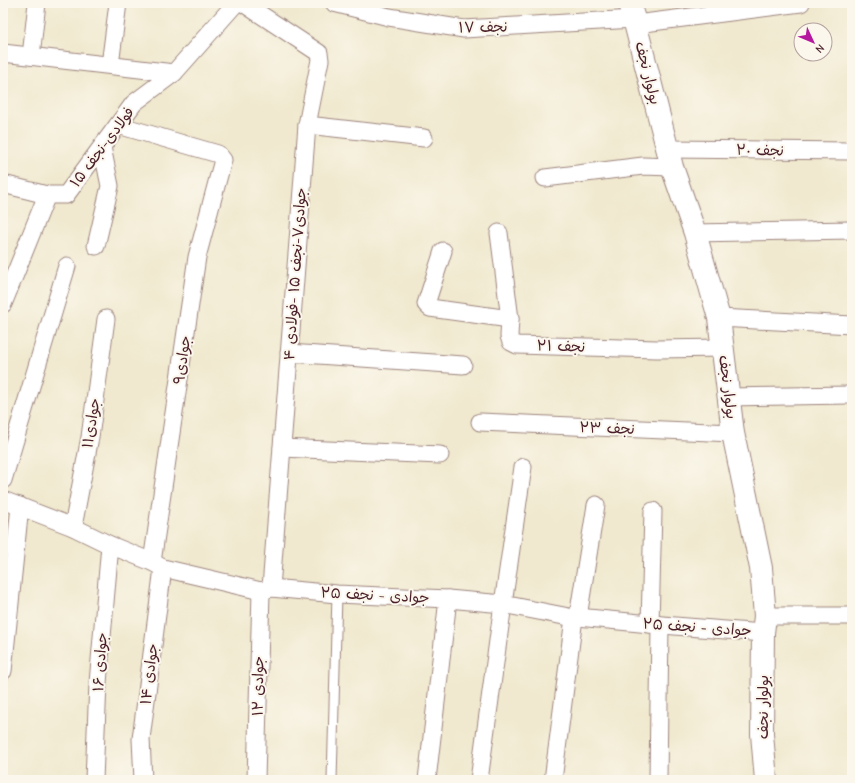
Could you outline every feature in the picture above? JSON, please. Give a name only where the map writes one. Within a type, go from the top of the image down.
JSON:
[{"type":"street","points":[[31,56],[37,3]]},
{"type":"street","points":[[110,65],[118,3]]},
{"type":"street","name":"فولادی-نجف ۱۵","points":[[3,184],[47,195],[66,195],[134,103],[174,73],[236,3]]},
{"type":"street","name":"جوادی۷-نجف ۱۵ -فولادی ۴","points":[[243,3],[319,53],[320,60],[307,125],[282,448],[266,590]]},
{"type":"street","name":"نجف ۱۷","points":[[334,3],[389,17],[464,29],[801,3]]},
{"type":"street","name":"بولوار نجف","points":[[633,15],[670,158],[696,233],[719,318],[734,433],[761,568],[764,624],[762,734],[766,780]]},
{"type":"street","points":[[3,53],[174,73]]},
{"type":"street","name":"جوادی۹","points":[[118,125],[218,154],[223,160],[197,257],[157,565]]},
{"type":"street","points":[[307,125],[424,138]]},
{"type":"street","points":[[96,246],[110,186],[102,147]]},
{"type":"street","name":"نجف ۲۰","points":[[545,178],[643,166],[670,158],[852,151]]},
{"type":"street","points":[[3,304],[47,195]]},
{"type":"street","points":[[696,233],[852,230]]},
{"type":"street","name":"نجف ۲۱","points":[[499,233],[510,319],[509,336],[511,342],[517,345],[657,349],[722,348]]},
{"type":"street","points":[[443,250],[426,304],[430,308],[510,319]]},
{"type":"street","points":[[3,480],[67,266]]},
{"type":"street","points":[[719,318],[852,325]]},
{"type":"street","name":"جوادی۱۱","points":[[73,527],[90,437],[106,319]]},
{"type":"street","points":[[289,353],[462,365]]},
{"type":"street","points":[[729,397],[850,394]]},
{"type":"street","name":"نجف ۲۳","points":[[480,422],[734,433]]},
{"type":"street","points":[[282,448],[440,455]]},
{"type":"street","points":[[479,780],[523,467]]},
{"type":"street","name":"جوادی - نجف ۲۵","points":[[3,500],[73,527],[157,565],[266,590],[448,599],[503,604],[576,618],[655,624],[764,624],[852,616]]},
{"type":"street","points":[[553,780],[576,618],[596,505]]},
{"type":"street","points":[[3,671],[20,506]]},
{"type":"street","points":[[653,511],[658,780]]},
{"type":"street","name":"جوادی ۱۶","points":[[94,780],[98,683],[110,545]]},
{"type":"street","name":"جوادی ۱۴","points":[[143,780],[141,739],[157,565]]},
{"type":"street","name":"جوادی ۱۲","points":[[256,780],[266,590]]},
{"type":"street","points":[[426,780],[448,599]]},
{"type":"lane","points":[[332,780],[337,594]]}]
